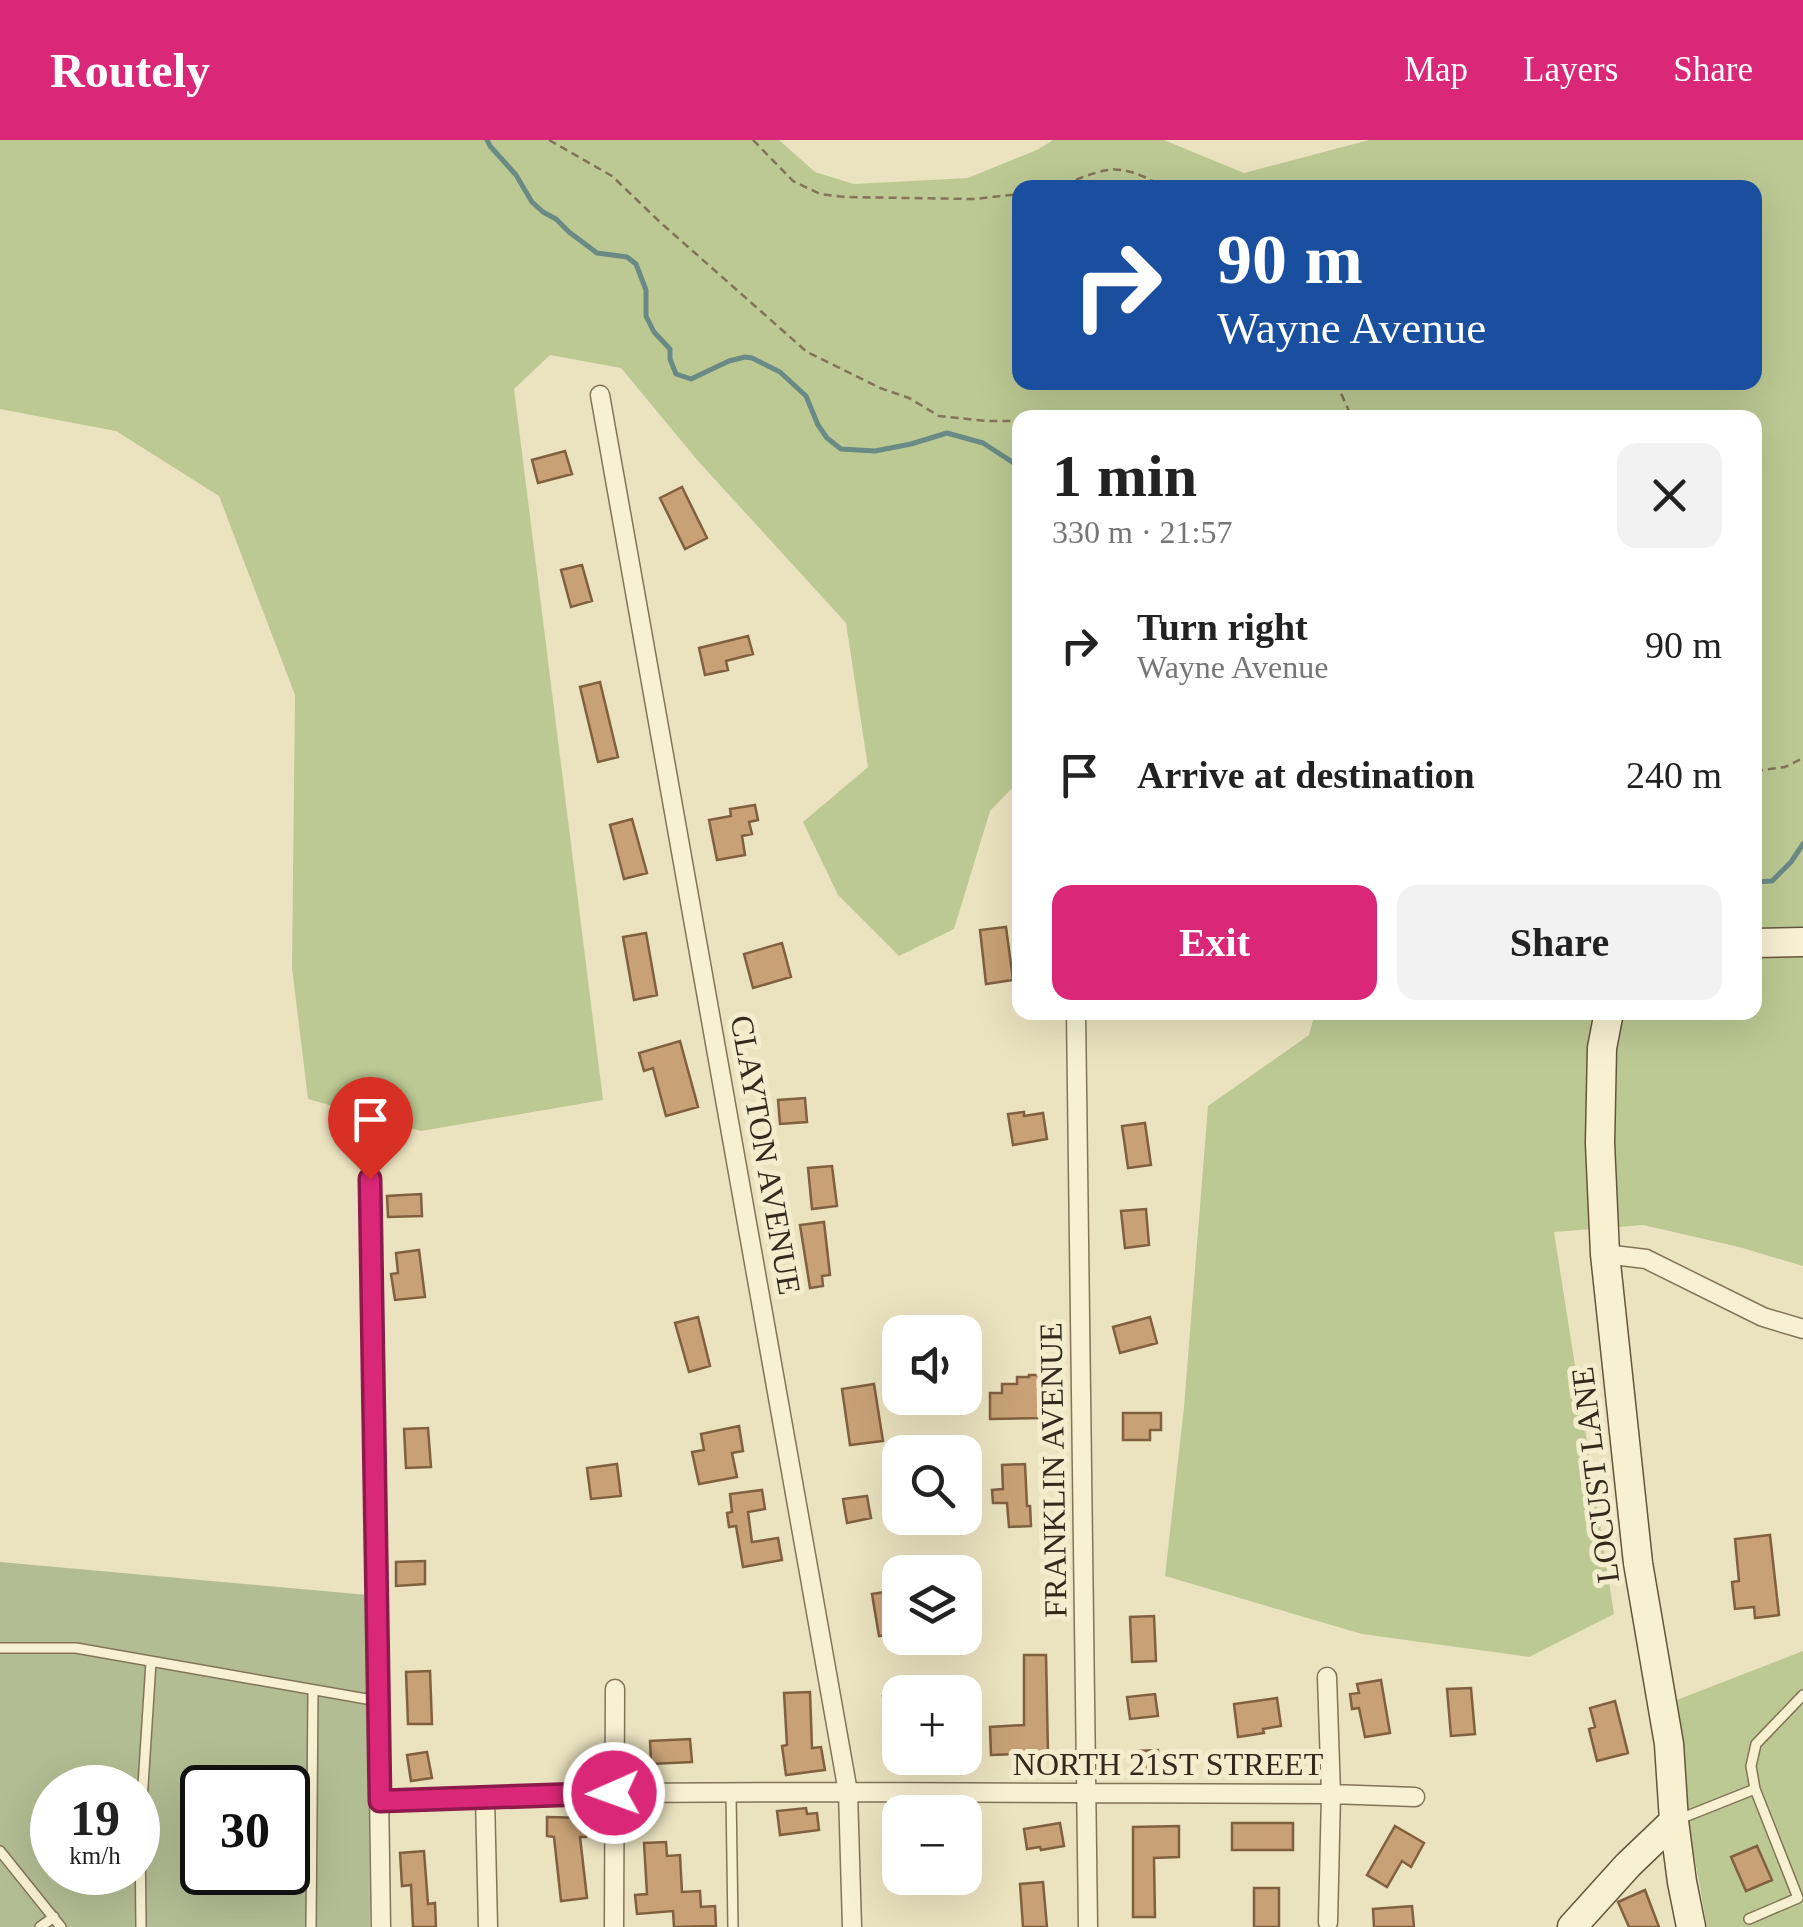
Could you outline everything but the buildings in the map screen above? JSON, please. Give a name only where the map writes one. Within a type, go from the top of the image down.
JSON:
[{"type":"street","name":"CLAYTON AVENUE","points":[[600,395],[848,1792],[852,1927]]},
{"type":"street","points":[[1762,944],[1803,942]]},
{"type":"street","name":"FRANKLIN AVENUE","points":[[1076,1020],[1088,1927]]},
{"type":"street","name":"LOCUST LANE","points":[[1607,1020],[1602,1048],[1600,1143],[1606,1254],[1638,1563],[1669,1744],[1674,1821],[1692,1927]]},
{"type":"street","points":[[370,1179],[382,1927]]},
{"type":"street","points":[[1606,1254],[1646,1259],[1763,1316],[1803,1328]]},
{"type":"street","points":[[1327,1677],[1331,1794],[1328,1922]]},
{"type":"street","points":[[614,1688],[614,1927]]},
{"type":"street","name":"NORTH 21ST STREET","points":[[380,1801],[614,1793],[848,1792],[1416,1797]]},
{"type":"street","points":[[485,1798],[488,1927]]},
{"type":"street","points":[[1572,1927],[1674,1821]]},
{"type":"lane","points":[[0,1648],[76,1648],[378,1702]]},
{"type":"lane","points":[[141,1927],[140,1832],[151,1662]]},
{"type":"lane","points":[[312,1927],[313,1690]]},
{"type":"lane","points":[[1749,1919],[1798,1898],[1755,1789],[1751,1766],[1756,1744],[1803,1695]]},
{"type":"lane","points":[[1674,1821],[1755,1789]]},
{"type":"lane","points":[[731,1793],[733,1927]]},
{"type":"lane","points":[[0,1851],[62,1927]]},
{"type":"lane","points":[[40,1927],[54,1918]]},
{"type":"path","points":[[549,140],[612,176],[806,352],[909,398],[939,416],[1012,421]]},
{"type":"path","points":[[753,140],[793,181],[820,194],[974,199],[1012,195]]},
{"type":"path","points":[[1074,180],[1117,168],[1150,180]]},
{"type":"path","points":[[1762,770],[1785,767],[1803,758]]},
{"type":"green space","points":[[0,140],[779,140],[815,172],[854,184],[968,178],[1053,140],[1164,140],[1244,173],[1369,140],[1803,140],[1803,1266],[1643,1225],[1554,1232],[1614,1614],[1529,1657],[1362,1634],[1165,1576],[1184,1407],[1208,1106],[1309,1035],[1313,1020],[1762,1020],[1762,410],[1012,410],[1012,788],[990,811],[954,929],[899,956],[838,895],[803,822],[868,767],[846,623],[698,461],[621,368],[550,355],[514,389],[603,1100],[421,1131],[308,1099],[292,968],[295,695],[219,496],[116,431],[0,409]]},
{"type":"green space","points":[[0,1562],[368,1595],[370,1927],[0,1927]]},
{"type":"green space","points":[[1803,1651],[1803,1927],[1707,1927],[1674,1701]]},
{"type":"waterway","points":[[487,140],[543,212],[597,253],[627,257],[636,264],[646,290],[646,316],[670,349],[676,374],[691,379],[729,361],[752,358],[780,372],[806,396],[818,425],[841,449],[875,451],[947,433],[983,443],[1012,462]]},
{"type":"waterway","points":[[1762,882],[1772,881],[1803,844]]},
{"type":"route","points":[[370,1179],[380,1801],[614,1793]]}]
